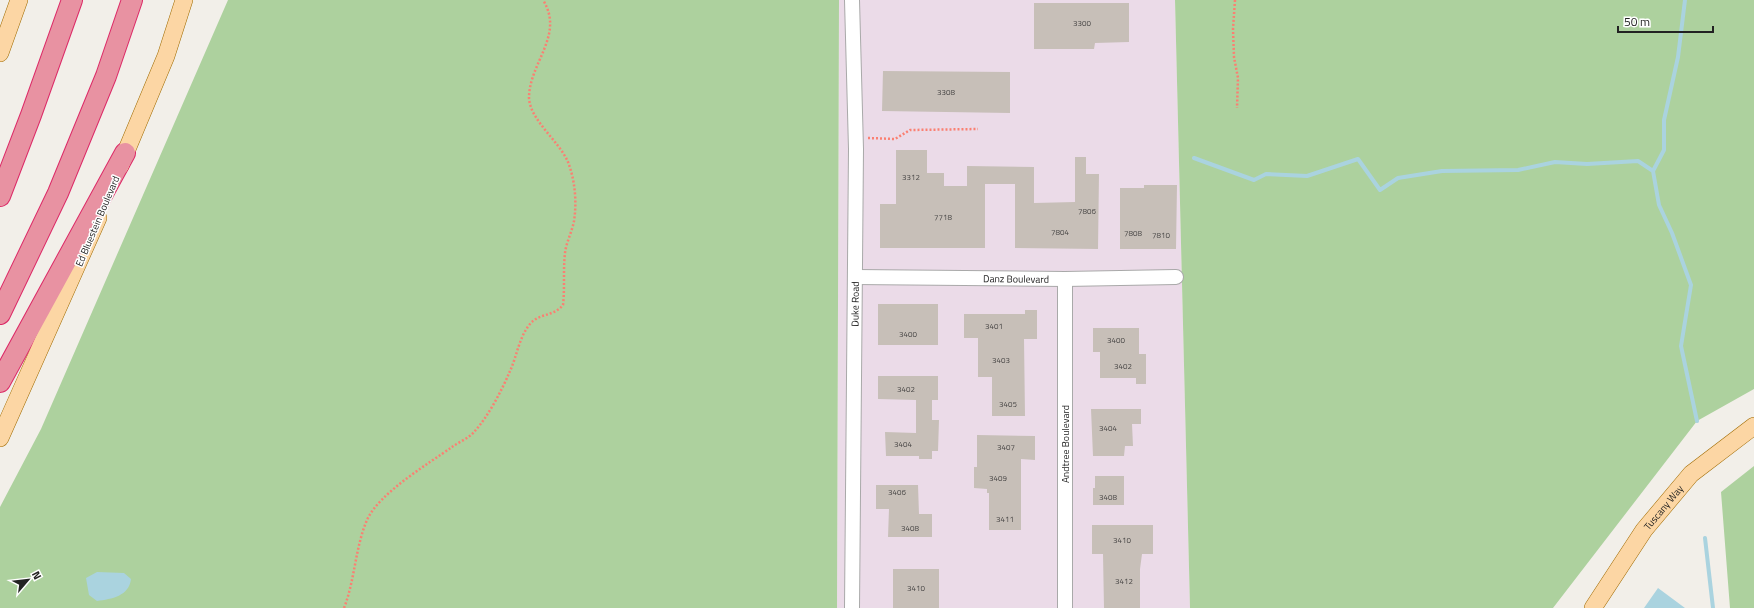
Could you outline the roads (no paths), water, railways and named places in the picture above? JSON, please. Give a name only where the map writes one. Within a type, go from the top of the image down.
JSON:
[{"type":"highway","points":[[64,24],[68,0]]},
{"type":"highway","points":[[0,196],[72,0]]},
{"type":"highway","points":[[0,314],[58,193],[106,76],[132,0]]},
{"type":"highway","points":[[0,382],[125,153]]},
{"type":"main road","points":[[0,53],[19,0]]},
{"type":"main road","name":"Ed Bluestein Boulevard","points":[[0,438],[89,240],[166,56],[184,0]]},
{"type":"main road","name":"Tuscany Way","points":[[1594,608],[1644,530],[1691,474],[1754,426]]},
{"type":"street","name":"Duke Road","points":[[852,0],[856,137],[852,608]]},
{"type":"street","name":"Danz Boulevard","points":[[855,277],[1065,279],[1176,277]]},
{"type":"street","name":"Andtree Boulevard","points":[[1065,279],[1065,608]]},
{"type":"water","points":[[97,572],[124,573],[131,579],[130,585],[119,596],[97,601],[89,595],[86,578]]},
{"type":"water","points":[[1658,588],[1685,608],[1644,608]]},
{"type":"waterway","points":[[1653,171],[1664,150],[1664,120],[1678,57],[1685,0]]},
{"type":"waterway","points":[[1194,158],[1254,180],[1266,174],[1307,176],[1358,159],[1380,190],[1398,178],[1442,171],[1518,170],[1555,162],[1587,164],[1638,161],[1653,171],[1659,205],[1672,233],[1691,285],[1681,346],[1697,421]]},
{"type":"waterway","points":[[1705,538],[1713,608]]}]
